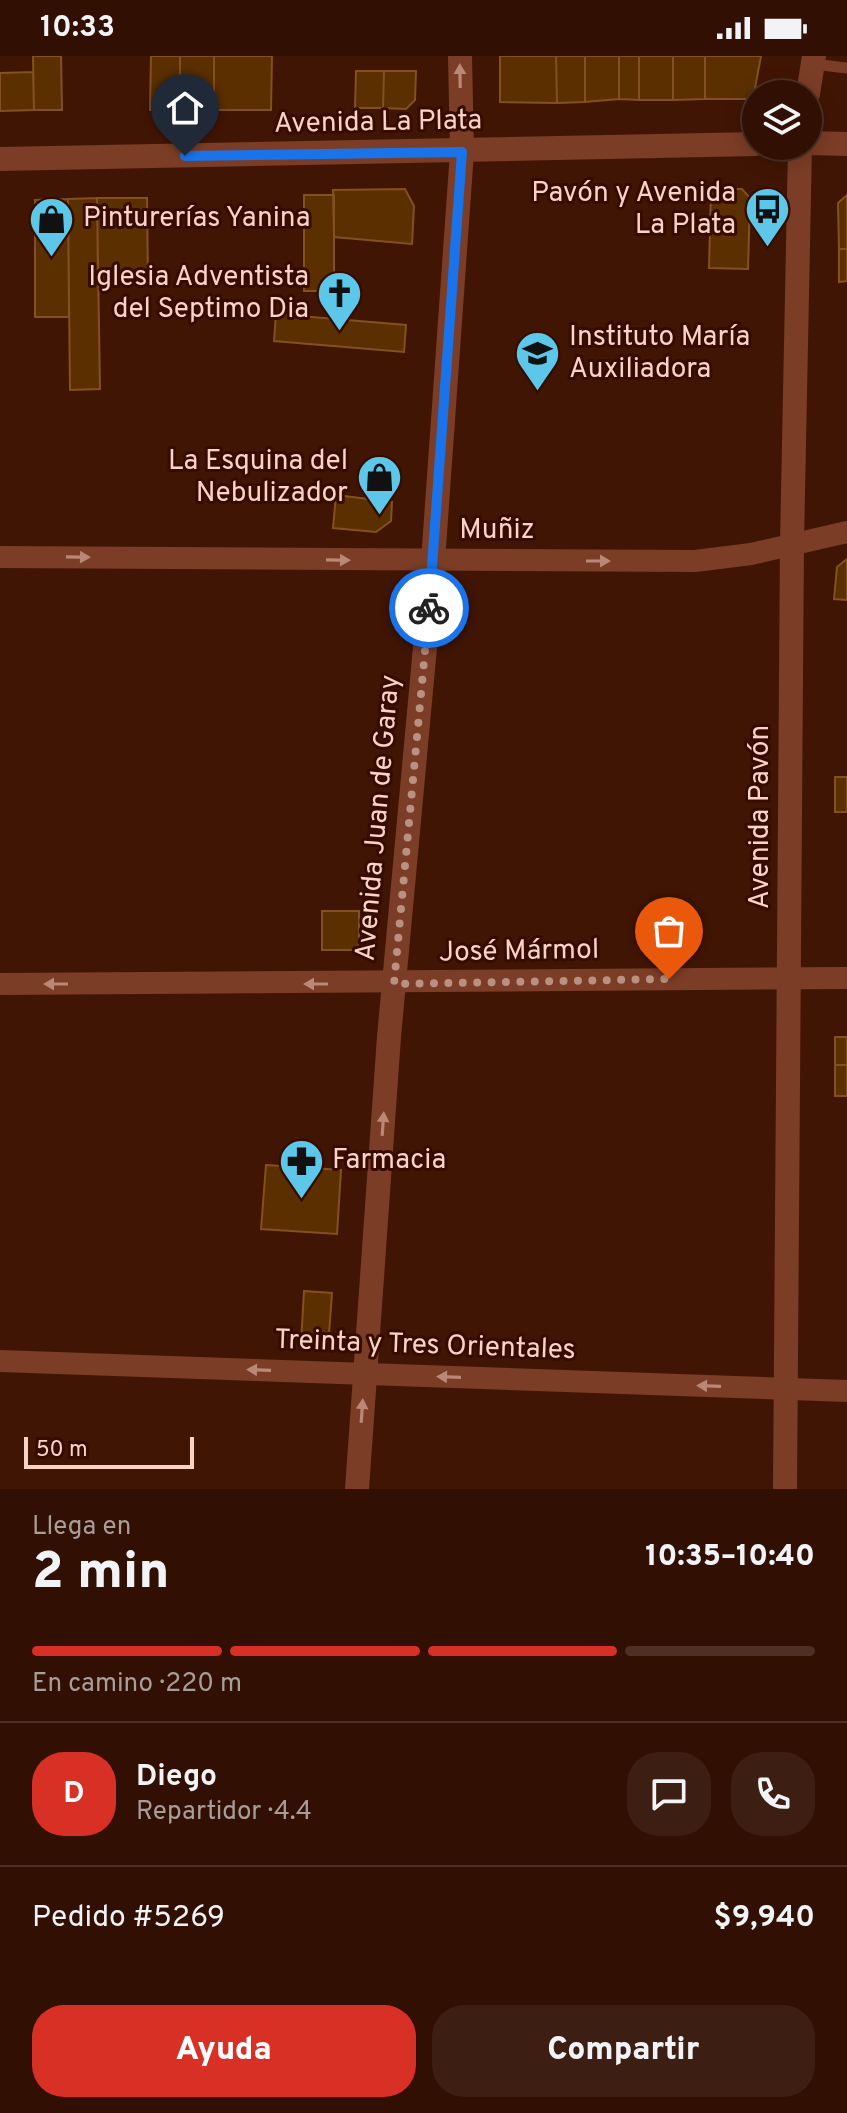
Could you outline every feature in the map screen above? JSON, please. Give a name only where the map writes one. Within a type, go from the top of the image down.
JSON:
[{"type":"main road","name":"Avenida Juan de Garay","points":[[357,1489],[394,984],[433,561],[462,152],[460,56]]},
{"type":"main road","points":[[810,80],[813,60]]},
{"type":"main road","points":[[822,143],[847,144]]},
{"type":"main road","name":"Avenida La Plata","points":[[0,159],[742,144]]},
{"type":"main road","name":"Avenida Pavón","points":[[785,1489],[792,543],[800,160]]},
{"type":"street","name":"Muñiz","points":[[0,557],[695,561],[751,554],[847,532]]},
{"type":"street","name":"José Mármol","points":[[0,984],[394,984],[847,978]]},
{"type":"street","name":"Treinta y Tres Orientales","points":[[0,1361],[847,1391]]},
{"type":"lane","points":[[813,60],[847,68]]},
{"type":"building","points":[[33,56],[61,56],[62,110],[34,110]]},
{"type":"building","points":[[151,56],[180,56],[180,111],[150,110]]},
{"type":"building","points":[[180,56],[214,56],[214,110],[180,111]]},
{"type":"building","points":[[214,56],[272,56],[271,110],[214,110]]},
{"type":"building","points":[[500,56],[556,56],[557,103],[500,102]]},
{"type":"building","points":[[556,56],[585,56],[585,102],[557,103]]},
{"type":"building","points":[[585,56],[619,56],[619,99],[585,102]]},
{"type":"building","points":[[619,56],[639,56],[639,100],[619,99]]},
{"type":"building","points":[[639,56],[673,56],[673,100],[639,100]]},
{"type":"building","points":[[673,56],[705,56],[705,99],[673,100]]},
{"type":"building","points":[[705,56],[761,56],[757,80],[742,80],[742,99],[705,99]]},
{"type":"building","points":[[356,71],[384,71],[383,108],[355,108]]},
{"type":"building","points":[[384,71],[416,71],[415,100],[406,109],[383,108]]},
{"type":"building","points":[[33,72],[34,110],[0,111],[0,73]]},
{"type":"building","points":[[405,189],[414,206],[412,244],[334,237],[333,190]]},
{"type":"building","points":[[711,189],[742,189],[750,198],[748,269],[709,268]]},
{"type":"building","points":[[304,195],[334,195],[334,291],[304,291]]},
{"type":"building","points":[[847,195],[847,249],[839,249],[838,203]]},
{"type":"building","points":[[97,198],[100,389],[70,390],[68,199]]},
{"type":"building","points":[[97,198],[147,198],[148,282],[98,282]]},
{"type":"building","name":"Pinturerías Yanina","points":[[68,199],[69,317],[35,317],[35,200]]},
{"type":"building","points":[[839,249],[847,249],[847,281],[839,282]]},
{"type":"building","name":"Iglesia Adventista del Septimo Dia","points":[[276,314],[406,325],[404,352],[274,341]]},
{"type":"building","points":[[336,495],[392,502],[391,521],[376,532],[333,528]]},
{"type":"building","points":[[847,559],[847,600],[834,599],[837,567]]},
{"type":"building","points":[[835,777],[847,777],[847,812],[835,812]]},
{"type":"building","points":[[322,911],[359,911],[359,945],[354,950],[322,950]]},
{"type":"building","points":[[835,1037],[847,1037],[847,1065],[835,1065]]},
{"type":"building","points":[[835,1065],[847,1065],[847,1096],[835,1096]]},
{"type":"building","name":"Farmacia","points":[[266,1165],[341,1170],[337,1234],[261,1229]]},
{"type":"building","points":[[304,1291],[332,1293],[329,1334],[321,1344],[301,1343]]},
{"type":"way so far","points":[[429,608],[394,984],[669,979]]},
{"type":"place","name":"Pavón y Avenida La Plata","points":[[767,249]]},
{"type":"place","name":"Pinturerías Yanina","points":[[52,258]]},
{"type":"place","name":"Iglesia Adventista del Septimo Dia","points":[[340,333]]},
{"type":"place","name":"Instituto María Auxiliadora","points":[[538,393]]},
{"type":"place","name":"La Esquina del Nebulizador","points":[[379,517]]},
{"type":"place","name":"Farmacia","points":[[301,1200]]},
{"type":"route","points":[[185,156],[462,152],[429,608]]}]
